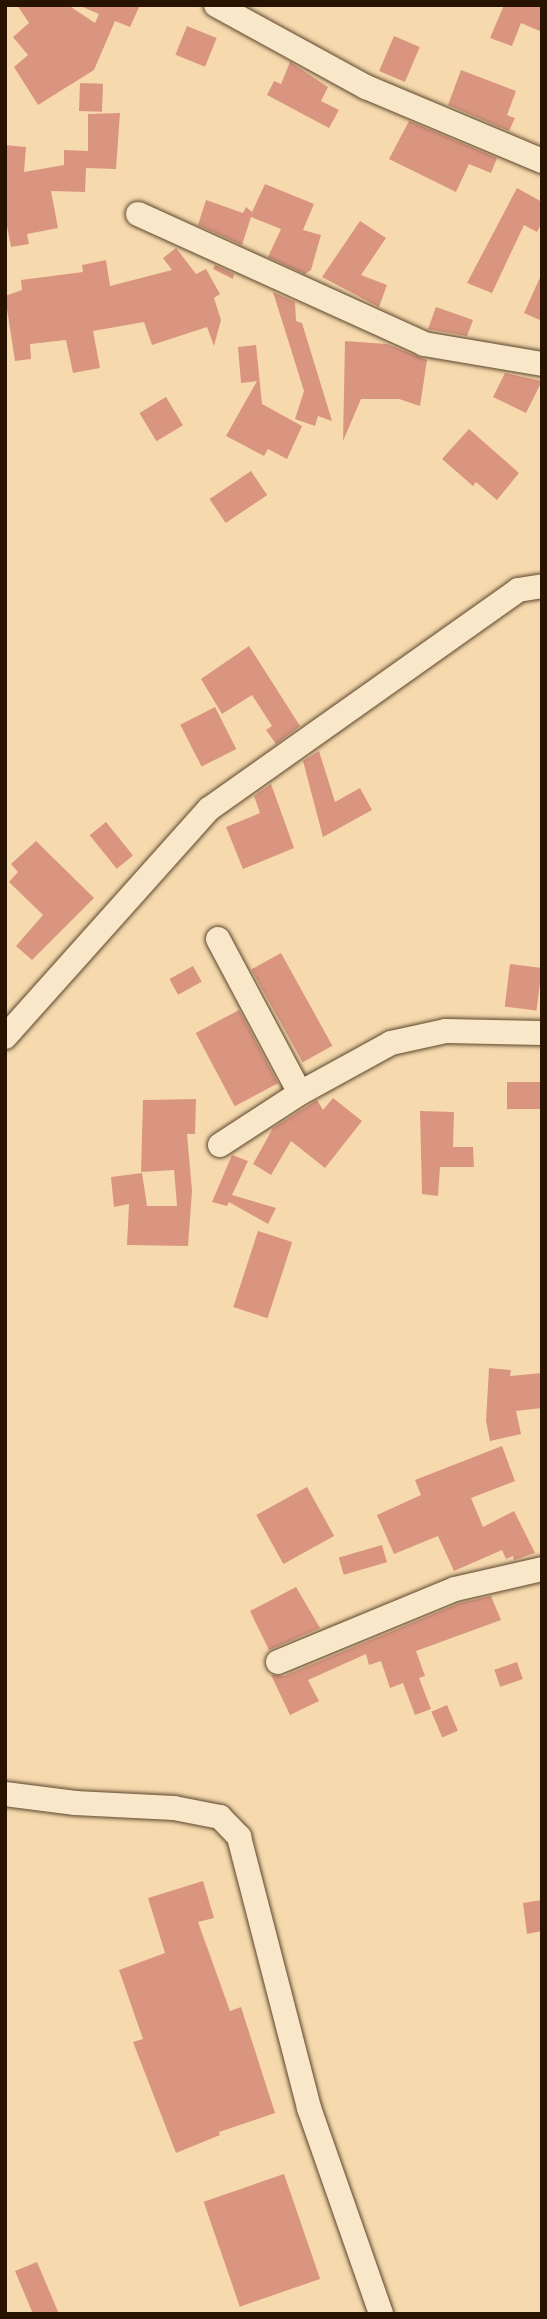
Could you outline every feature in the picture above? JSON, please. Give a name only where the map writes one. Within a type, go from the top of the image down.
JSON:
[{"type":"street","points":[[216,5],[366,88],[542,161]]},
{"type":"street","points":[[138,214],[424,344],[542,364]]},
{"type":"street","points":[[7,1032],[209,810],[518,590],[542,586]]},
{"type":"street","points":[[218,939],[300,1093]]},
{"type":"street","points":[[220,1145],[300,1093],[391,1043],[446,1031],[542,1032]]},
{"type":"street","points":[[278,1662],[455,1590],[542,1569]]},
{"type":"street","points":[[5,1794],[75,1804],[174,1808],[220,1817],[239,1837],[309,2108],[381,2314]]},
{"type":"building","points":[[17,5],[68,5],[95,23],[99,14],[78,5],[140,5],[130,27],[115,21],[94,70],[38,105],[14,67],[28,55],[13,37],[29,23]]},
{"type":"building","points":[[504,5],[542,5],[542,32],[521,23],[512,46],[490,38]]},
{"type":"building","points":[[187,26],[217,38],[205,67],[175,55]]},
{"type":"building","points":[[394,36],[420,47],[405,82],[379,71]]},
{"type":"building","points":[[290,62],[328,87],[321,101],[339,110],[329,128],[267,95],[274,81],[281,84]]},
{"type":"building","points":[[461,70],[516,91],[507,115],[515,118],[509,131],[448,105]]},
{"type":"building","points":[[80,83],[103,84],[102,112],[79,111]]},
{"type":"building","points":[[120,113],[116,169],[86,168],[85,192],[51,191],[58,228],[27,234],[29,244],[11,247],[5,216],[5,145],[26,147],[24,172],[64,165],[64,150],[88,151],[88,114]]},
{"type":"building","points":[[409,121],[497,158],[491,173],[469,164],[456,192],[389,159]]},
{"type":"building","points":[[265,184],[314,204],[303,230],[321,235],[311,270],[305,274],[268,257],[281,229],[251,217],[242,245],[198,225],[206,200],[243,213],[246,207],[252,212]]},
{"type":"building","points":[[517,188],[542,202],[542,223],[537,232],[524,225],[492,293],[467,283]]},
{"type":"building","points":[[360,221],[386,238],[361,275],[387,285],[379,307],[322,277]]},
{"type":"building","points":[[176,248],[196,274],[206,269],[220,294],[214,298],[221,320],[214,346],[207,327],[152,345],[144,322],[93,331],[100,368],[73,373],[66,340],[30,344],[31,359],[15,361],[5,296],[22,290],[21,280],[83,272],[82,265],[106,260],[110,286],[172,270],[163,258]]},
{"type":"building","points":[[215,265],[234,274],[233,279],[213,269]]},
{"type":"building","points":[[542,273],[542,321],[524,313]]},
{"type":"building","points":[[273,292],[295,302],[296,321],[302,323],[332,421],[318,416],[315,426],[295,419],[304,391]]},
{"type":"building","points":[[436,307],[473,320],[467,336],[428,329]]},
{"type":"building","points":[[345,341],[387,344],[427,360],[420,406],[399,399],[361,399],[343,441]]},
{"type":"building","points":[[256,345],[262,404],[302,426],[287,459],[268,449],[264,456],[226,436],[257,381],[241,383],[238,347]]},
{"type":"building","points":[[505,373],[542,381],[526,413],[493,397]]},
{"type":"building","points":[[166,397],[183,425],[156,441],[139,413]]},
{"type":"building","points":[[469,429],[519,473],[497,500],[476,482],[473,486],[442,459]]},
{"type":"building","points":[[251,471],[267,495],[226,523],[210,499]]},
{"type":"building","points":[[249,646],[300,726],[276,744],[266,730],[272,726],[252,695],[222,714],[201,679]]},
{"type":"building","points":[[215,707],[236,749],[202,767],[180,725]]},
{"type":"building","points":[[319,751],[335,802],[360,788],[372,810],[323,837],[303,761]]},
{"type":"building","points":[[271,784],[294,848],[243,869],[226,827],[260,813],[254,796]]},
{"type":"building","points":[[106,822],[133,855],[117,869],[90,835]]},
{"type":"building","points":[[36,841],[94,898],[32,960],[16,946],[43,915],[9,882],[18,872],[11,864]]},
{"type":"building","points":[[281,953],[332,1046],[303,1062],[251,969]]},
{"type":"building","points":[[510,964],[542,968],[537,1011],[505,1007]]},
{"type":"building","points":[[193,966],[202,982],[178,995],[169,979]]},
{"type":"building","points":[[239,1010],[278,1083],[235,1106],[196,1033]]},
{"type":"building","points":[[507,1082],[542,1082],[542,1109],[507,1109]]},
{"type":"building","points":[[333,1098],[362,1121],[325,1168],[291,1141],[271,1175],[253,1164],[273,1128],[317,1100],[323,1110]]},
{"type":"building","points":[[196,1099],[195,1134],[187,1134],[192,1191],[188,1246],[127,1245],[129,1204],[114,1207],[111,1177],[142,1173],[147,1206],[177,1206],[174,1170],[141,1172],[143,1100]]},
{"type":"building","points":[[420,1111],[454,1112],[453,1147],[473,1147],[474,1167],[440,1167],[438,1196],[422,1194]]},
{"type":"building","points":[[232,1155],[248,1161],[232,1195],[276,1208],[268,1224],[229,1202],[227,1206],[212,1202]]},
{"type":"building","points":[[258,1231],[292,1242],[268,1318],[233,1307]]},
{"type":"building","points":[[489,1368],[511,1370],[510,1376],[542,1373],[542,1408],[516,1411],[521,1434],[490,1441],[486,1421]]},
{"type":"building","points":[[502,1446],[515,1481],[471,1498],[483,1527],[514,1511],[535,1553],[514,1560],[513,1556],[506,1559],[502,1550],[454,1571],[438,1536],[394,1554],[377,1515],[421,1495],[415,1480]]},
{"type":"building","points":[[307,1487],[334,1536],[283,1564],[256,1515]]},
{"type":"building","points":[[382,1545],[387,1562],[344,1575],[339,1557]]},
{"type":"building","points":[[296,1587],[320,1628],[269,1650],[250,1611]]},
{"type":"building","points":[[491,1596],[501,1620],[416,1651],[425,1676],[419,1678],[431,1709],[415,1715],[403,1683],[390,1688],[381,1661],[369,1665],[366,1654],[308,1680],[319,1701],[290,1715],[271,1675],[284,1676],[460,1603]]},
{"type":"building","points":[[517,1662],[523,1679],[500,1687],[494,1670]]},
{"type":"building","points":[[447,1705],[458,1731],[442,1737],[431,1712]]},
{"type":"building","points":[[203,1881],[214,1918],[198,1922],[230,2011],[241,2007],[275,2113],[219,2132],[220,2135],[176,2153],[133,2042],[143,2039],[119,1970],[165,1953],[148,1898]]},
{"type":"building","points":[[542,1900],[542,1931],[527,1934],[523,1903]]},
{"type":"building","points":[[284,2174],[320,2279],[240,2307],[204,2202]]},
{"type":"building","points":[[37,2262],[59,2314],[33,2314],[15,2271]]}]
